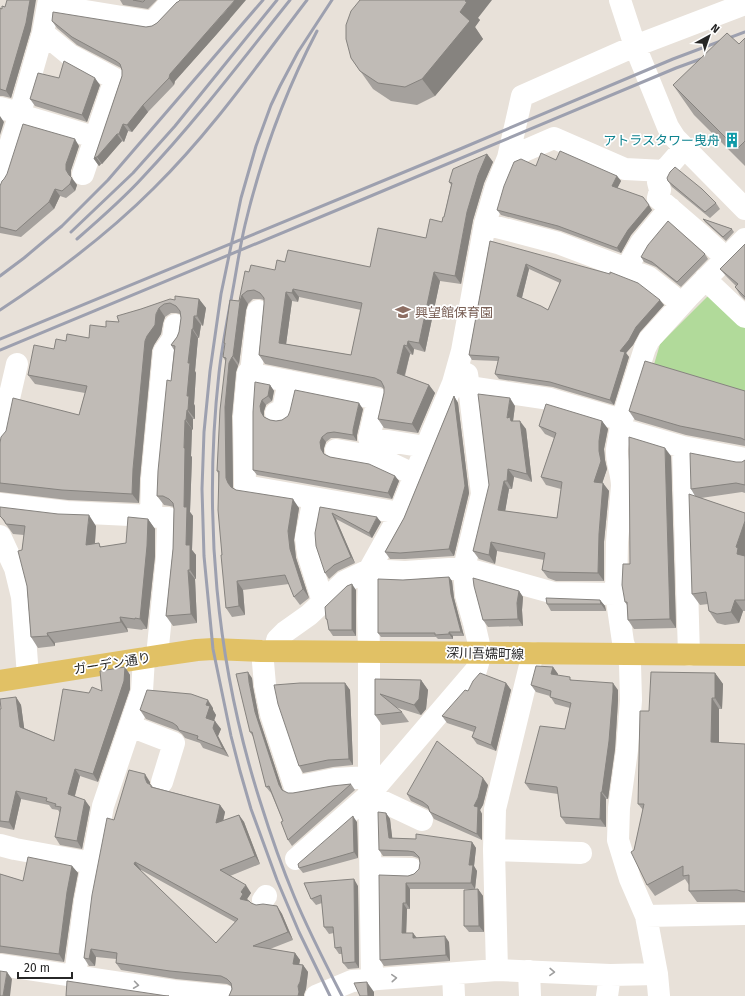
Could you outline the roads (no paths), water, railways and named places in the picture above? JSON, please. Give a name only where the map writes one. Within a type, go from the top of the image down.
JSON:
[{"type":"main road","name":"ガーデン通り","points":[[0,681],[196,650],[224,650]]},
{"type":"main road","name":"深川吾嬬町線","points":[[224,650],[745,655]]},
{"type":"street","points":[[0,178],[10,110],[43,33],[49,2],[153,22],[173,0]]},
{"type":"street","points":[[620,0],[635,46],[668,127],[684,148],[745,209]]},
{"type":"street","points":[[372,980],[369,786],[369,570],[397,520],[453,383],[462,351],[485,224],[496,187],[508,158],[522,96],[635,46],[745,4]]},
{"type":"street","points":[[43,33],[70,55],[115,79],[94,137],[83,174]]},
{"type":"street","points":[[10,110],[27,117],[94,137]]},
{"type":"street","points":[[508,158],[554,138],[625,169],[664,171]]},
{"type":"street","points":[[684,148],[664,171],[658,182],[660,190],[658,198],[726,258]]},
{"type":"street","points":[[626,269],[641,243],[670,208]]},
{"type":"street","points":[[485,224],[558,243],[648,277],[681,304]]},
{"type":"street","points":[[659,996],[657,974],[646,916],[630,879],[618,840],[619,808],[627,750],[631,700],[630,664],[623,642],[616,594],[617,542],[622,486],[617,453],[622,425],[645,348],[649,340],[681,304],[745,239]]},
{"type":"street","points":[[705,279],[745,317]]},
{"type":"street","points":[[258,311],[251,373],[248,373],[244,417],[245,486],[400,513]]},
{"type":"street","points":[[151,516],[152,479],[164,352],[173,339],[175,324]]},
{"type":"street","points":[[296,859],[369,786],[476,670],[481,653],[466,595],[464,568],[482,494],[469,387],[462,351]]},
{"type":"street","points":[[0,437],[17,364]]},
{"type":"street","points":[[251,373],[378,399],[369,438],[426,446]]},
{"type":"street","points":[[276,413],[282,414],[289,381]]},
{"type":"street","points":[[469,387],[550,399],[682,446],[745,459]]},
{"type":"street","points":[[682,446],[689,655]]},
{"type":"street","points":[[336,450],[377,457],[415,475]]},
{"type":"street","points":[[314,498],[306,538],[308,554],[323,602]]},
{"type":"street","points":[[0,504],[68,512],[168,518],[167,557],[150,657],[142,691],[103,806],[85,901],[75,976]]},
{"type":"street","points":[[0,536],[15,568],[22,597],[28,676]]},
{"type":"street","points":[[422,820],[369,786],[335,779],[295,787],[271,714],[265,685],[269,651],[277,640],[285,632],[309,615],[344,582],[369,570],[405,572],[464,568],[554,593],[616,594]]},
{"type":"street","points":[[497,970],[494,850],[495,810],[533,654]]},
{"type":"street","points":[[130,726],[174,743],[162,782]]},
{"type":"street","points":[[0,845],[92,863]]},
{"type":"street","points":[[494,850],[581,853]]},
{"type":"street","points":[[370,868],[412,869]]},
{"type":"street","points":[[646,916],[745,914]]},
{"type":"street","points":[[0,965],[174,991],[225,996]]},
{"type":"street","points":[[316,996],[352,982],[497,970],[657,974]]},
{"type":"street","points":[[529,971],[530,996]]},
{"type":"street","points":[[453,974],[454,996]]},
{"type":"street","points":[[607,996],[610,974]]},
{"type":"railway","points":[[0,276],[62,226],[108,180],[263,0]]},
{"type":"railway","points":[[71,232],[133,173],[175,126],[277,0]]},
{"type":"railway","points":[[77,239],[127,193],[163,156],[290,0]]},
{"type":"railway","points":[[0,310],[80,253],[154,188],[215,120],[307,0]]},
{"type":"railway","points":[[330,996],[299,932],[277,880],[251,809],[231,736],[213,649],[204,556],[202,489],[204,432],[210,371],[221,294],[241,198],[256,146],[271,105],[298,52],[332,0]]},
{"type":"railway","points":[[317,31],[294,78],[266,150],[245,225],[223,342],[219,373],[214,427],[212,481],[213,535],[223,643],[245,749],[260,801],[289,884],[299,909],[342,996]]},
{"type":"railway","points":[[0,339],[460,149],[673,59],[745,32]]},
{"type":"railway","points":[[0,350],[676,68],[709,56]]},
{"type":"place","name":"アトラスタワー曳舟","points":[[732,140]]},
{"type":"place","name":"興望館保育園","points":[[403,312]]}]
